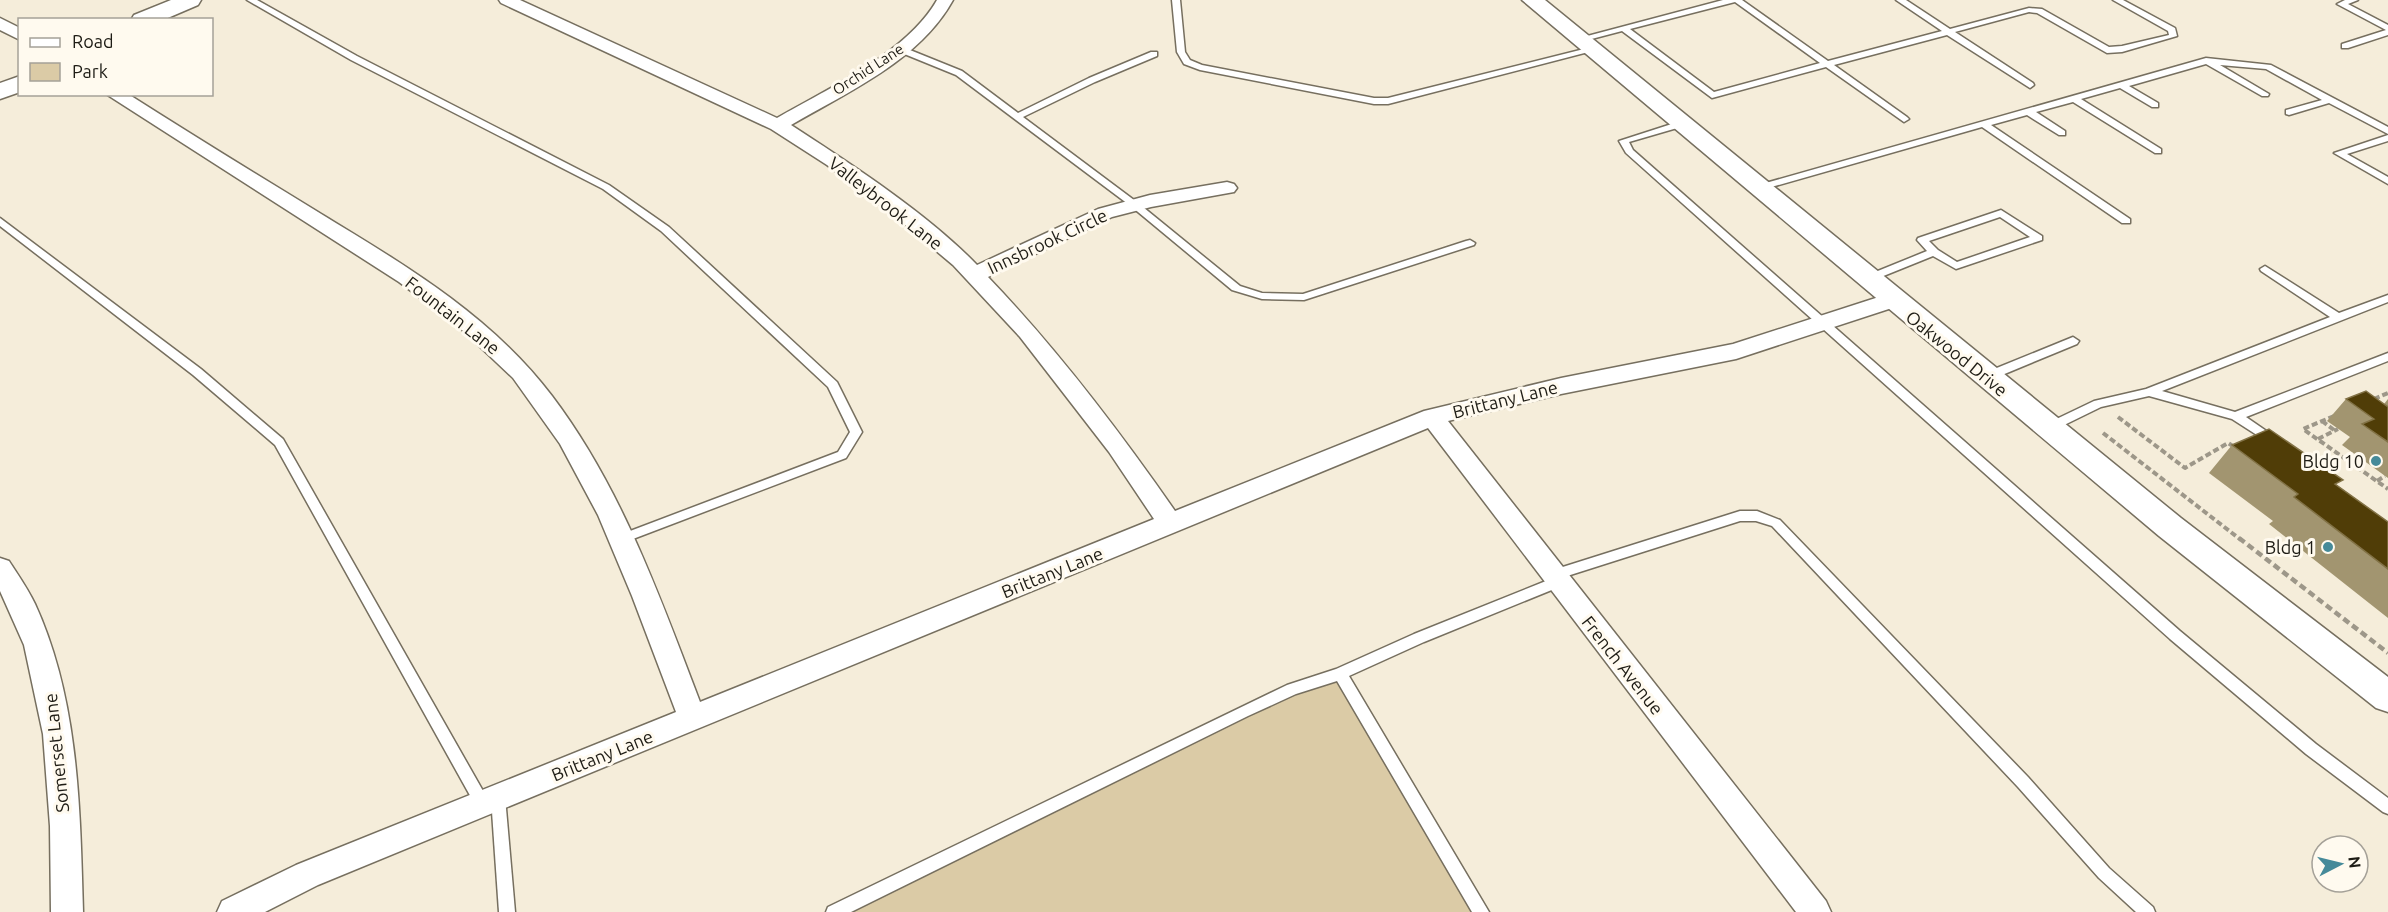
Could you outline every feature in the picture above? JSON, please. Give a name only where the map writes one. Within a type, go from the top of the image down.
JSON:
[{"type":"main road","points":[[147,18],[190,0]]},
{"type":"main road","points":[[0,69],[18,66]]},
{"type":"main road","points":[[0,92],[18,84]]},
{"type":"street","name":"Valleybrook Lane","points":[[507,0],[778,125],[834,161],[900,210],[974,275],[1035,341],[1117,446],[1171,524]]},
{"type":"street","name":"Orchid Lane","points":[[778,125],[900,49],[937,16],[945,0]]},
{"type":"street","name":"Oakwood Drive","points":[[1532,0],[1986,377],[2388,697]]},
{"type":"street","points":[[0,23],[18,34]]},
{"type":"street","name":"Fountain Lane","points":[[118,96],[368,252],[441,302],[478,331],[524,376],[589,472],[621,538],[692,718]]},
{"type":"street","name":"Innsbrook Circle","points":[[974,275],[1106,213],[1135,205],[1227,188]]},
{"type":"street","name":"Brittany Lane","points":[[233,912],[307,875],[1432,417],[1561,386],[1736,351],[1893,300]]},
{"type":"street","name":"French Avenue","points":[[1432,417],[1815,912]]},
{"type":"street","name":"Somerset Lane","points":[[0,568],[12,585],[33,629],[49,685],[58,737],[67,912]]},
{"type":"lane","points":[[251,0],[354,58],[606,187],[665,229],[833,386],[856,432],[842,455],[621,538]]},
{"type":"lane","points":[[1176,0],[1181,52],[1187,62],[1200,67],[1374,101],[1388,101],[1586,44],[1624,28],[1733,0]]},
{"type":"lane","points":[[1737,0],[1904,120]]},
{"type":"lane","points":[[1900,0],[2030,85]]},
{"type":"lane","points":[[1624,28],[1712,95],[2029,10],[2039,11],[2107,50],[2122,49],[2173,36],[2172,30],[2117,0]]},
{"type":"lane","points":[[2354,0],[2341,4],[2388,30]]},
{"type":"lane","points":[[2345,46],[2388,30]]},
{"type":"lane","points":[[900,49],[959,73],[1135,205],[1236,288],[1262,296],[1304,297],[1470,243]]},
{"type":"lane","points":[[1016,117],[1092,80],[1154,54]]},
{"type":"lane","points":[[2206,61],[2265,94]]},
{"type":"lane","points":[[1758,188],[2206,61],[2262,66],[2388,130]]},
{"type":"lane","points":[[2120,84],[2155,105]]},
{"type":"lane","points":[[2073,98],[2157,151]]},
{"type":"lane","points":[[2289,112],[2331,100]]},
{"type":"lane","points":[[2028,111],[2062,133]]},
{"type":"lane","points":[[1681,124],[1624,141],[1629,151],[2175,635],[2311,748],[2388,807]]},
{"type":"lane","points":[[1983,124],[2126,221]]},
{"type":"lane","points":[[2388,138],[2339,153],[2388,181]]},
{"type":"lane","points":[[2001,213],[2038,238],[1956,266],[1935,252],[1922,240],[2001,213]]},
{"type":"lane","points":[[0,221],[197,372],[279,442],[490,800],[507,912]]},
{"type":"lane","points":[[1867,279],[1935,252]]},
{"type":"lane","points":[[2265,269],[2339,318]]},
{"type":"lane","points":[[2049,428],[2098,404],[2149,392],[2388,298]]},
{"type":"lane","points":[[1986,377],[2073,340]]},
{"type":"lane","points":[[2236,416],[2388,357]]},
{"type":"lane","points":[[2149,392],[2236,416],[2284,449]]},
{"type":"lane","points":[[834,912],[1292,689],[1340,674],[1557,578],[1740,516],[1757,516],[1776,523],[2023,782],[2104,873],[2147,912]]},
{"type":"lane","points":[[1340,674],[1481,912]]},
{"type":"path","points":[[2371,401],[2388,393]]},
{"type":"path","points":[[2342,413],[2303,429],[2388,489]]},
{"type":"path","points":[[2114,414],[2185,468],[2228,443],[2238,450]]},
{"type":"path","points":[[2318,439],[2336,429],[2321,421]]},
{"type":"path","points":[[2100,430],[2388,653]]},
{"type":"path","points":[[2377,481],[2385,476]]},
{"type":"green space","points":[[1336,668],[1481,912],[840,912]]},
{"type":"building","points":[[2366,391],[2388,407],[2388,442],[2362,424],[2374,419],[2346,399]]},
{"type":"building","points":[[2269,429],[2343,480],[2335,484],[2388,522],[2388,569],[2294,497],[2298,494],[2232,445]]},
{"type":"place","name":"Bldg 10","points":[[2376,461]]},
{"type":"place","name":"Bldg 1","points":[[2328,547]]}]
